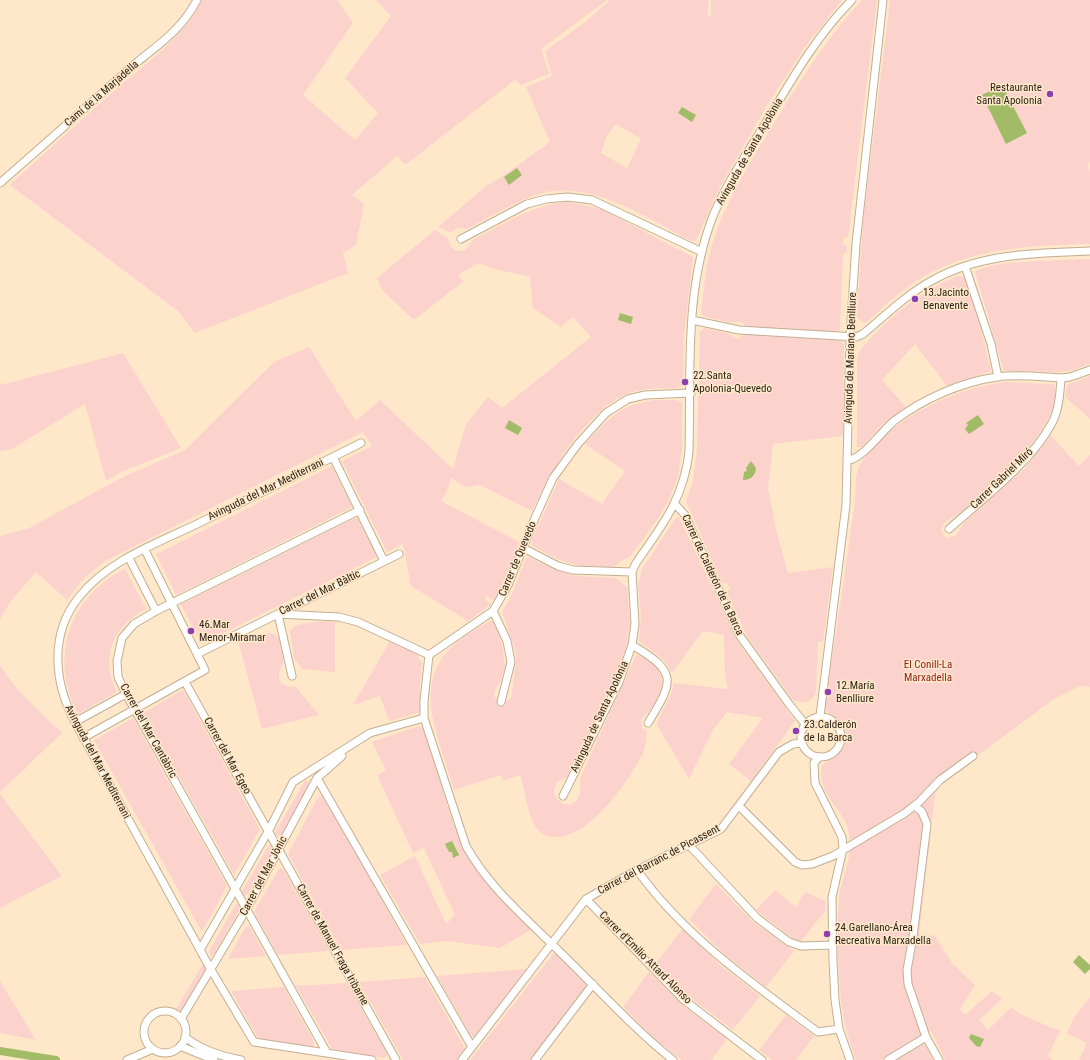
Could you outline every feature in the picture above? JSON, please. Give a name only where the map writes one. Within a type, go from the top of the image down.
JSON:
[{"type":"street","name":"Camí de la Marjadella","points":[[0,183],[134,65],[165,41],[183,23],[197,0]]},
{"type":"street","name":"Avinguda de Santa Apolònia","points":[[563,796],[619,682],[632,645],[635,624],[632,572],[636,563],[675,504],[683,485],[687,470],[691,393],[692,320],[702,252],[714,215],[749,150],[810,52],[852,0]]},
{"type":"street","name":"Avinguda de Mariano Benlliure","points":[[820,716],[846,505],[849,460],[850,336],[856,244],[883,0]]},
{"type":"street","points":[[461,239],[527,204],[546,199],[568,197],[592,200],[702,252]]},
{"type":"street","points":[[692,320],[739,330],[856,337],[863,334],[910,294],[932,280],[965,266],[1015,255],[1090,251]]},
{"type":"street","points":[[965,266],[991,344],[998,377]]},
{"type":"street","points":[[849,460],[861,455],[882,431],[923,402],[955,388],[998,377],[1061,378],[1070,377],[1090,370]]},
{"type":"street","name":"Carrer Gabriel Miró","points":[[949,529],[1011,473],[1044,436],[1057,410],[1061,378]]},
{"type":"street","name":"Carrer de Quevedo","points":[[429,655],[493,611],[508,585],[553,478],[578,444],[606,413],[628,399],[645,395],[691,393]]},
{"type":"street","name":"Avinguda del Mar Mediterrani","points":[[327,1053],[254,1042],[210,968],[83,738],[65,702],[58,670],[58,652],[60,636],[70,610],[90,584],[106,571],[145,550],[361,443]]},
{"type":"street","points":[[333,457],[384,561]]},
{"type":"street","name":"Carrer de Calderón de la Barca","points":[[675,504],[685,515],[740,636],[805,724]]},
{"type":"street","name":"Carrer del Mar Cantàbric","points":[[327,1053],[126,694],[118,677],[117,661],[122,638],[134,624],[156,610],[360,510]]},
{"type":"street","points":[[523,548],[558,566],[573,570],[632,572]]},
{"type":"street","points":[[83,738],[205,670],[145,550]]},
{"type":"street","name":"Carrer del Mar Bàltic","points":[[197,654],[399,554]]},
{"type":"street","points":[[130,558],[156,610]]},
{"type":"street","points":[[493,611],[507,640],[511,662],[501,702]]},
{"type":"street","points":[[292,676],[278,614],[339,617],[358,622],[429,655],[424,701],[424,718],[466,846],[472,857],[488,880],[527,921],[593,984],[649,1041],[673,1060]]},
{"type":"street","points":[[632,645],[659,663],[667,678],[668,686],[664,697],[648,723]]},
{"type":"street","name":"Carrer del Mar Egeo","points":[[185,682],[269,830]]},
{"type":"street","points":[[75,722],[126,694]]},
{"type":"street","points":[[820,716],[832,720],[840,730],[841,737],[837,749],[826,756],[819,757],[808,752],[802,743],[801,736],[805,724],[820,716]]},
{"type":"street","name":"Carrer del Mar Jònic","points":[[200,950],[269,830],[293,782],[370,733],[424,718]]},
{"type":"street","name":"Carrer del Mar Jònic","points":[[181,1019],[210,968],[246,910],[317,778],[357,742]]},
{"type":"street","name":"Carrer del Barranc de Picassent","points":[[462,1060],[586,899],[637,870],[721,829],[779,752],[793,744],[802,743]]},
{"type":"street","points":[[739,806],[795,862],[802,865],[812,864],[833,856],[915,806],[940,780],[973,756]]},
{"type":"street","points":[[819,757],[814,763],[815,783],[838,826],[842,837],[843,849],[832,897],[833,945],[835,1000],[839,1029],[850,1060]]},
{"type":"street","points":[[317,778],[472,1047]]},
{"type":"street","points":[[915,806],[922,812],[926,824],[907,977],[912,998],[926,1037],[939,1060]]},
{"type":"street","name":"Carrer de Manuel Fraga Iribarne","points":[[269,830],[396,1060]]},
{"type":"street","points":[[689,845],[757,918],[789,942],[801,946],[833,945]]},
{"type":"street","points":[[637,870],[650,888],[719,958],[818,1032],[839,1029]]},
{"type":"street","name":"Carrer d'Emilio Attard Alonso","points":[[586,899],[684,1000],[762,1060]]},
{"type":"street","points":[[536,1060],[593,984]]},
{"type":"street","points":[[162,1012],[175,1014],[181,1019],[186,1030],[185,1037],[180,1046],[170,1052],[158,1052],[153,1049],[145,1038],[146,1024],[150,1018],[162,1012]]},
{"type":"street","points":[[185,1037],[191,1042],[226,1058],[241,1060]]},
{"type":"street","points":[[888,1060],[926,1037]]},
{"type":"street","points":[[180,1046],[214,1060]]},
{"type":"street","points":[[127,1060],[153,1049]]},
{"type":"street","points":[[327,1053],[372,1060]]},
{"type":"green space","points":[[202,0],[337,0],[353,23],[303,95],[355,140],[378,113],[345,78],[391,16],[376,0],[607,0],[541,49],[549,74],[521,85],[515,80],[405,165],[397,156],[352,195],[364,204],[356,245],[343,253],[348,273],[195,333],[179,312],[10,185],[114,91],[163,50],[185,26]]},
{"type":"green space","points":[[610,0],[709,0],[707,16],[711,15],[711,0],[842,0],[805,47],[766,107],[720,187],[696,241],[691,241],[616,203],[575,191],[555,191],[535,195],[467,229],[457,228],[450,233],[438,227],[487,185],[500,178],[550,142],[526,87],[552,76],[545,51],[584,23]],"holes":[[[616,124],[641,139],[627,168],[601,153],[607,135]]]},
{"type":"green space","points":[[862,0],[877,0],[848,237],[844,237],[843,245],[847,245],[847,252],[843,254],[840,330],[836,332],[746,328],[742,322],[728,322],[703,316],[701,313],[709,254],[719,223],[730,199],[763,141],[809,68],[834,33]]},
{"type":"green space","points":[[890,0],[1090,0],[1090,160],[1088,166],[1090,173],[1090,244],[1000,250],[958,261],[916,281],[864,323],[857,317],[863,221]]},
{"type":"green space","points":[[569,202],[601,209],[693,257],[684,336],[683,384],[678,388],[651,389],[630,392],[609,404],[582,430],[570,446],[549,479],[532,511],[480,485],[466,487],[451,478],[447,491],[441,501],[519,542],[509,572],[495,601],[487,596],[485,600],[492,604],[468,621],[411,586],[403,544],[387,552],[342,461],[372,446],[363,432],[105,561],[84,578],[67,600],[36,572],[11,601],[0,619],[0,536],[29,528],[123,477],[185,450],[274,362],[309,347],[356,421],[380,400],[453,469],[466,424],[488,397],[502,408],[591,337],[573,317],[561,327],[533,308],[530,277],[491,268],[478,263],[460,274],[459,278],[464,281],[414,320],[382,290],[377,278],[435,230],[448,238],[450,246],[456,251],[466,250],[474,239],[520,215],[544,206]]},
{"type":"green space","points":[[1090,259],[1090,364],[1074,370],[1060,372],[1004,371],[975,272],[983,268],[1012,263]]},
{"type":"green space","points":[[957,276],[965,279],[980,325],[991,371],[947,386],[915,344],[882,380],[906,407],[883,424],[861,447],[857,447],[857,357],[859,352],[891,318],[930,290]]},
{"type":"green space","points":[[704,328],[727,333],[738,339],[746,334],[835,339],[842,341],[844,346],[843,436],[773,444],[768,489],[777,534],[788,573],[833,567],[823,642],[818,642],[816,693],[812,699],[806,702],[793,700],[747,636],[726,591],[730,589],[727,583],[722,584],[686,501],[693,481],[697,449],[700,332]]},
{"type":"green space","points":[[123,353],[181,448],[121,472],[106,481],[85,404],[12,449],[0,451],[0,383],[1,385]]},
{"type":"green space","points":[[1090,376],[1090,419],[1065,397],[1067,385]]},
{"type":"green space","name":"El Conill-La Marxadella","points":[[1006,382],[1054,384],[1055,400],[1049,418],[1038,436],[1007,472],[962,511],[948,520],[943,525],[941,531],[946,538],[955,536],[965,522],[1025,468],[1051,436],[1079,466],[1090,455],[1090,687],[1080,686],[1054,699],[943,781],[935,794],[919,934],[935,936],[952,963],[975,985],[960,1009],[965,1015],[992,991],[1002,999],[979,1020],[988,1030],[1011,1007],[1022,1015],[1060,1031],[1048,1056],[1053,1060],[945,1060],[931,1031],[881,1060],[856,1060],[843,1014],[838,963],[839,897],[849,858],[849,834],[843,817],[823,786],[821,776],[822,765],[841,751],[846,741],[845,731],[840,721],[828,713],[825,708],[855,501],[858,469],[872,448],[887,433],[924,408],[965,391],[986,385]]},
{"type":"green space","points":[[655,400],[676,400],[682,403],[682,449],[678,477],[668,502],[630,557],[622,560],[614,567],[580,566],[557,559],[534,547],[532,545],[532,540],[559,479],[602,504],[625,471],[585,444],[608,420],[623,409],[632,405]]},
{"type":"green space","points":[[332,466],[352,507],[176,595],[156,554]]},
{"type":"green space","points":[[357,517],[377,557],[201,644],[181,604]]},
{"type":"green space","points":[[679,517],[737,641],[795,721],[751,781],[729,764],[763,718],[727,712],[713,730],[689,779],[657,725],[671,694],[674,683],[728,689],[725,675],[724,635],[703,631],[672,673],[666,663],[659,656],[639,641],[641,617],[638,584],[642,569],[676,518]]},
{"type":"green space","points":[[526,558],[530,558],[575,576],[616,578],[627,587],[630,622],[625,653],[612,684],[567,777],[557,782],[554,789],[557,798],[563,804],[567,805],[575,802],[579,796],[580,778],[636,655],[641,656],[655,666],[662,677],[661,688],[657,700],[641,720],[642,728],[647,731],[642,755],[627,780],[606,807],[593,819],[580,829],[567,835],[554,837],[546,836],[536,827],[527,805],[520,775],[503,781],[501,775],[454,790],[435,727],[431,707],[431,687],[436,669],[448,651],[467,635],[491,621],[495,623],[503,648],[505,667],[494,695],[497,700],[501,702],[506,702],[511,698],[516,660],[515,650],[502,612],[511,596]]},
{"type":"green space","points":[[125,569],[146,609],[125,624],[112,644],[109,666],[117,692],[78,714],[69,693],[65,672],[65,651],[69,631],[77,612],[90,596],[105,581]]},
{"type":"green space","points":[[322,621],[335,622],[335,672],[302,669],[294,658],[290,631],[296,625]]},
{"type":"green space","points":[[270,633],[274,634],[279,640],[283,653],[283,662],[279,675],[281,683],[288,687],[295,686],[319,715],[262,729],[238,641]]},
{"type":"green space","points":[[390,641],[415,652],[422,663],[420,682],[420,712],[389,721],[380,696],[353,705]]},
{"type":"green space","points":[[0,665],[13,684],[62,733],[0,792]]},
{"type":"green space","points":[[183,690],[260,829],[234,875],[143,713]]},
{"type":"green space","points":[[133,718],[227,886],[202,932],[94,740]]},
{"type":"green space","points":[[419,726],[424,729],[452,820],[467,855],[482,878],[532,929],[500,948],[448,941],[420,944],[380,875],[415,856],[446,924],[455,915],[424,848],[413,853],[377,775],[386,771],[372,742]]},
{"type":"green space","points":[[305,781],[308,781],[309,785],[281,835],[277,837],[275,832]]},
{"type":"green space","points":[[0,794],[62,876],[0,908]]},
{"type":"green space","points":[[321,795],[324,796],[407,945],[341,950],[288,854],[318,797]]},
{"type":"green space","points":[[269,845],[272,846],[273,850],[248,894],[244,896],[242,891]]},
{"type":"green space","points":[[281,868],[283,869],[329,951],[278,955],[254,912],[278,870]]},
{"type":"green space","points":[[716,884],[753,922],[794,951],[766,987],[724,954],[689,919]]},
{"type":"green space","points":[[775,890],[796,907],[805,892],[825,901],[825,911],[801,941],[795,940],[756,910]]},
{"type":"green space","points":[[236,904],[239,904],[240,909],[214,954],[211,956],[209,951]]},
{"type":"green space","points":[[248,926],[250,927],[266,956],[228,959],[245,928]]},
{"type":"green space","points":[[683,928],[719,964],[760,996],[733,1030],[692,999],[656,963]]},
{"type":"green space","points":[[553,954],[556,954],[587,985],[531,1060],[470,1060]]},
{"type":"green space","points":[[203,964],[205,964],[206,968],[182,1013],[176,1009]]},
{"type":"green space","points":[[527,969],[475,1036],[472,1037],[437,976]]},
{"type":"green space","points":[[649,972],[686,1008],[727,1039],[711,1060],[682,1060],[653,1037],[623,1007]]},
{"type":"green space","points":[[425,977],[465,1049],[457,1060],[403,1060],[359,982]]},
{"type":"green space","points":[[0,981],[36,1040],[0,1033]]},
{"type":"green space","points":[[347,983],[387,1053],[384,1058],[332,1049],[296,986]]},
{"type":"green space","points":[[284,987],[314,1042],[312,1047],[258,1038],[231,991]]},
{"type":"green space","points":[[1090,997],[1090,1060],[1079,1060],[1087,1043],[1067,1034],[1073,1019]]},
{"type":"green space","points":[[786,1015],[814,1036],[796,1060],[772,1060],[759,1050]]},
{"type":"green space","points":[[923,1044],[926,1046],[933,1060],[897,1060]]},
{"type":"shaded area","points":[[1002,85],[1027,133],[1006,144],[982,95]]},
{"type":"shaded area","points":[[682,107],[696,115],[692,122],[678,113]]},
{"type":"shaded area","points":[[517,168],[522,175],[509,185],[504,177]]},
{"type":"shaded area","points":[[620,313],[633,317],[631,324],[618,320]]},
{"type":"shaded area","points":[[978,415],[984,424],[969,434],[965,429],[968,425],[966,423]]},
{"type":"shaded area","points":[[509,420],[522,428],[518,435],[505,428]]},
{"type":"shaded area","points":[[751,461],[756,468],[755,473],[752,477],[743,480],[744,472],[747,471],[746,468]]},
{"type":"shaded area","points":[[452,841],[459,855],[453,858],[452,852],[449,852],[445,844]]},
{"type":"shaded area","points":[[1079,955],[1090,965],[1090,969],[1085,974],[1073,962]]},
{"type":"shaded area","points":[[971,1034],[984,1039],[980,1047],[976,1046],[969,1038]]},
{"type":"waterway","points":[[0,1051],[56,1060]]},
{"type":"place","name":"Restaurante Santa Apolonia","points":[[1050,94]]},
{"type":"place","name":"13.Jacinto Benavente","points":[[915,299]]},
{"type":"place","name":"22.Santa Apolonia-Quevedo","points":[[685,382]]},
{"type":"place","name":"46.Mar Menor-Miramar","points":[[191,631]]},
{"type":"place","name":"12.María Benlliure","points":[[828,692]]},
{"type":"place","name":"23.Calderón de la Barca","points":[[796,731]]},
{"type":"place","name":"24.Garellano-Área Recreativa Marxadella","points":[[827,934]]}]
